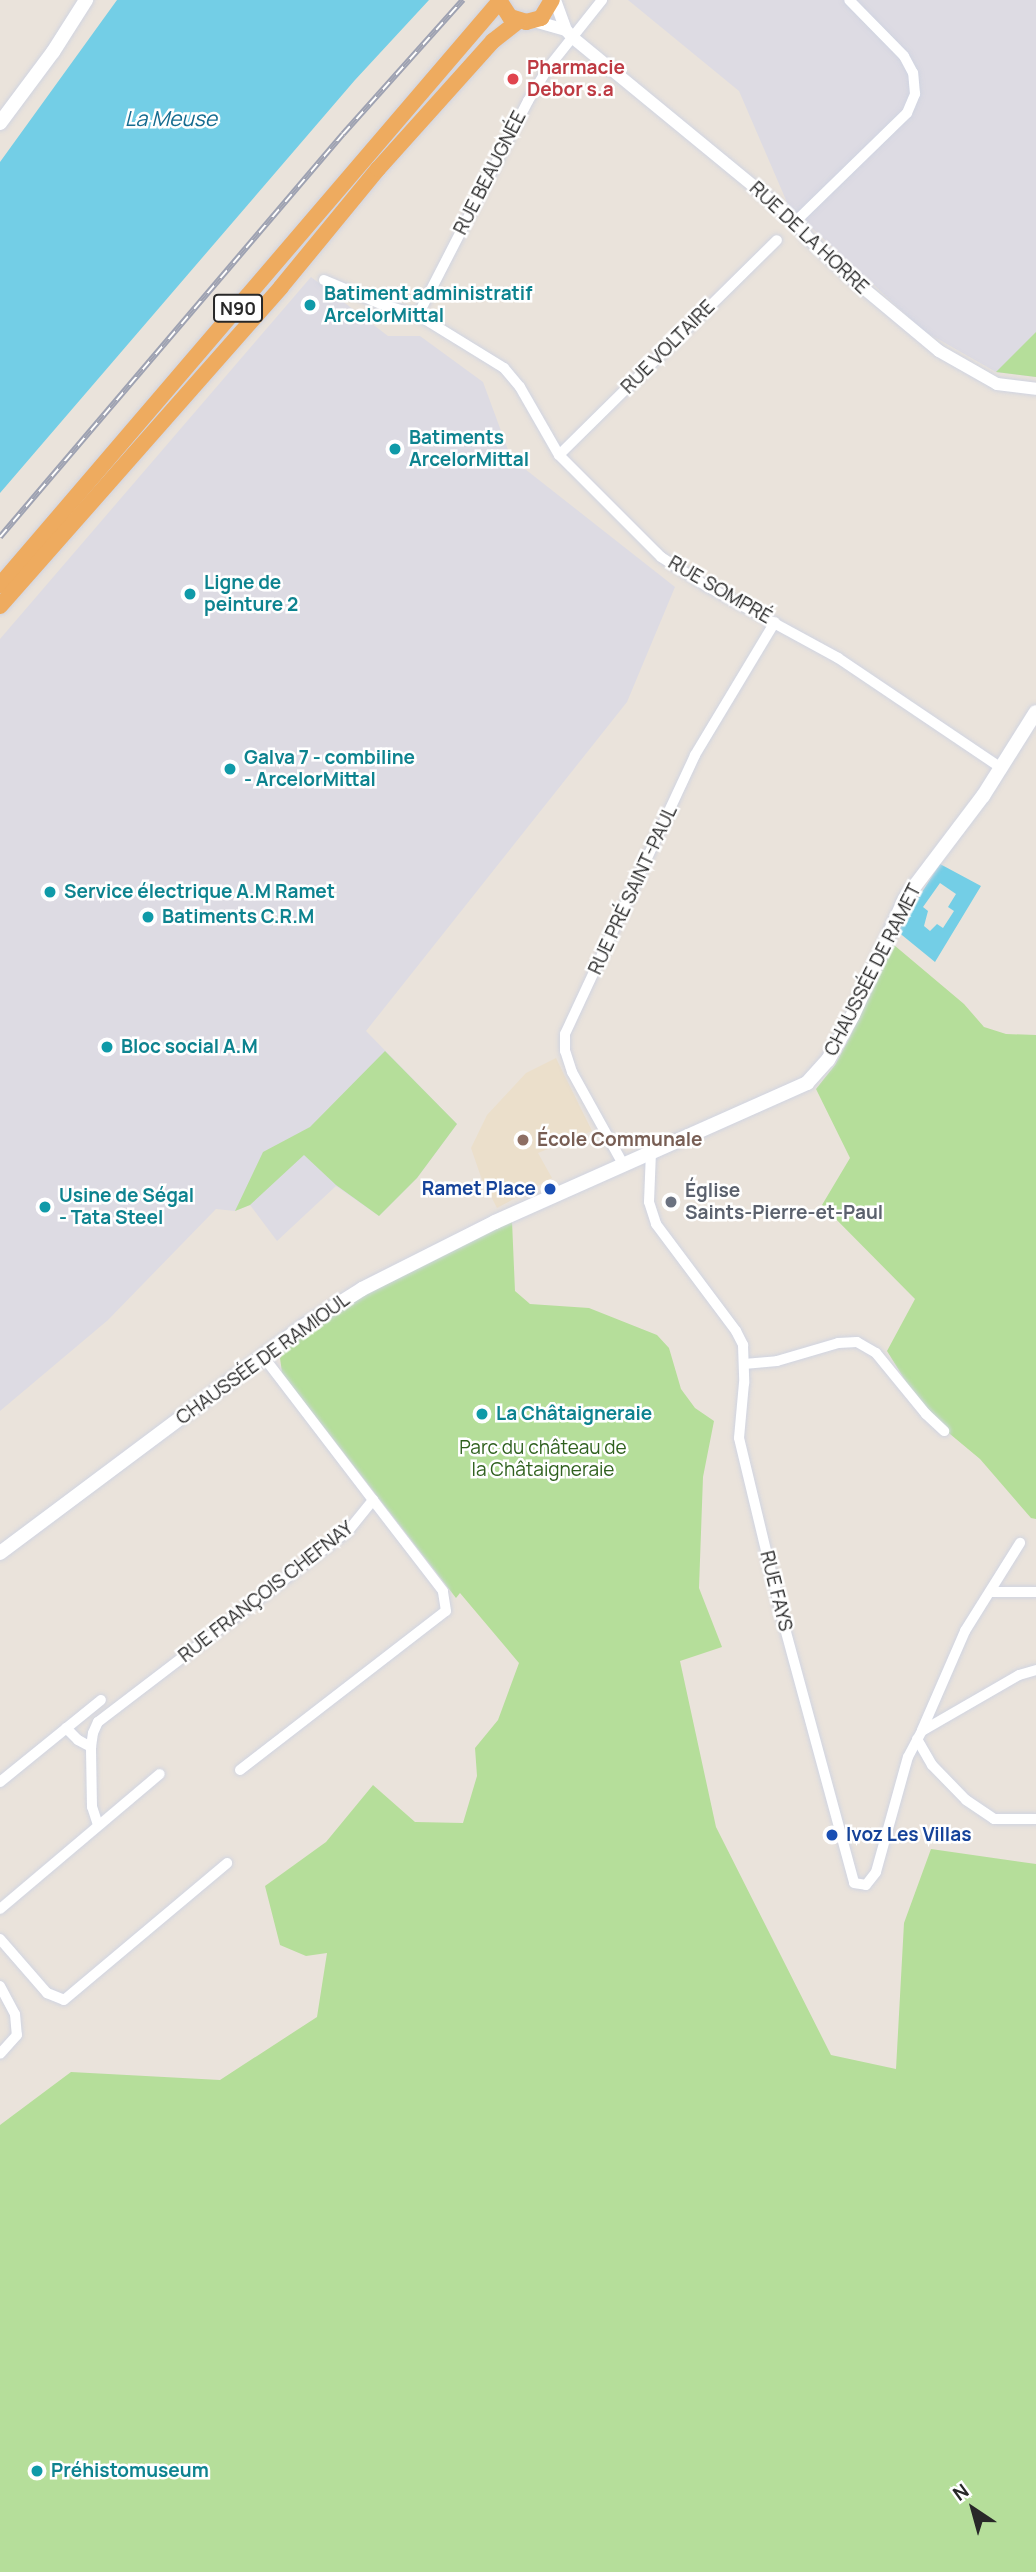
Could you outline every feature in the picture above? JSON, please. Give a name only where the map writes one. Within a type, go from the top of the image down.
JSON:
[{"type":"highway","points":[[499,1],[503,11],[526,21],[547,13],[554,0]]},
{"type":"highway","name":"N90","points":[[0,585],[499,1]]},
{"type":"highway","name":"N90","points":[[0,606],[281,287],[378,169],[493,41],[526,21]]},
{"type":"main road","points":[[0,123],[53,52],[86,0]]},
{"type":"main road","name":"CHAUSSÉE DE RAMET","points":[[651,1152],[797,1089],[821,1070],[862,997],[905,899],[1001,768],[1036,712]]},
{"type":"main road","points":[[623,1164],[651,1152]]},
{"type":"main road","name":"CHAUSSÉE DE RAMIOUL","points":[[0,1553],[334,1306],[396,1270],[623,1164]]},
{"type":"street","points":[[554,0],[569,34]]},
{"type":"street","name":"RUE BEAUGNÉE","points":[[418,314],[528,101],[569,34],[602,0]]},
{"type":"street","points":[[796,221],[907,113],[915,94],[913,73],[905,56],[849,0]]},
{"type":"street","points":[[526,21],[569,34]]},
{"type":"street","name":"RUE DE LA HORRE","points":[[569,34],[796,221],[808,238],[849,276],[939,351],[997,384],[1036,389]]},
{"type":"street","name":"RUE VOLTAIRE","points":[[559,455],[777,240]]},
{"type":"street","name":"RUE SOMPRÉ","points":[[324,280],[381,304],[418,314],[504,368],[520,387],[559,455],[625,525],[661,557],[708,587],[838,658],[1001,768]]},
{"type":"street","name":"RUE PRÉ SAINT-PAUL","points":[[623,1164],[572,1072],[565,1051],[565,1034],[695,755],[775,622]]},
{"type":"street","name":"RUE FAYS","points":[[651,1152],[649,1202],[656,1224],[736,1331],[743,1345],[739,1438],[783,1621],[850,1876],[861,1886],[872,1882],[876,1872],[908,1757],[919,1735]]},
{"type":"street","points":[[744,1364],[777,1361],[838,1343],[858,1342],[876,1353],[926,1414],[944,1431]]},
{"type":"street","points":[[240,1769],[446,1611],[443,1591],[263,1356]]},
{"type":"street","name":"RUE FRANÇOIS CHEFNAY","points":[[98,1825],[92,1807],[91,1747],[93,1734],[103,1717],[348,1531],[373,1500]]},
{"type":"street","points":[[1020,1543],[965,1631],[919,1735],[932,1765],[966,1800],[994,1819],[1036,1819]]},
{"type":"street","points":[[990,1592],[1036,1592]]},
{"type":"street","points":[[919,1735],[1019,1675],[1036,1670]]},
{"type":"street","points":[[0,1782],[101,1700]]},
{"type":"street","points":[[66,1728],[78,1740],[91,1747]]},
{"type":"street","points":[[0,1909],[160,1774]]},
{"type":"street","points":[[0,1939],[47,1993],[64,2000],[227,1863]]},
{"type":"street","points":[[0,1986],[15,2014],[17,2035],[0,2054]]},
{"type":"shaded area","points":[[628,0],[1036,0],[1036,377],[996,372],[924,331],[789,207],[739,91]]},
{"type":"shaded area","points":[[311,277],[388,336],[420,336],[483,382],[511,458],[675,587],[627,702],[366,1031],[457,1124],[417,1178],[379,1216],[336,1186],[277,1241],[250,1205],[235,1211],[216,1209],[108,1320],[0,1411],[0,639]]},
{"type":"shaded area","name":"École Communale","points":[[556,1058],[592,1131],[538,1153],[552,1178],[497,1208],[481,1177],[471,1148],[487,1115],[526,1073]]},
{"type":"green space","points":[[1036,332],[1036,377],[996,372]]},
{"type":"green space","points":[[894,945],[964,1004],[984,1027],[1006,1034],[1036,1035],[1036,1519],[1031,1518],[980,1459],[926,1414],[887,1351],[915,1299],[822,1205],[850,1158],[816,1089],[835,1065]]},
{"type":"green space","points":[[385,1051],[457,1124],[417,1178],[379,1216],[336,1185],[304,1155],[250,1205],[235,1211],[263,1152],[310,1127]]},
{"type":"green space","name":"Parc du château de la Châtaigneraie","points":[[512,1221],[515,1291],[530,1304],[589,1308],[657,1335],[669,1348],[681,1389],[695,1408],[714,1421],[703,1477],[699,1588],[722,1647],[680,1661],[716,1827],[831,2055],[896,2069],[904,1923],[931,1849],[1036,1864],[1036,2572],[0,2572],[0,2125],[71,2072],[220,2080],[317,2017],[327,1953],[306,1956],[280,1945],[265,1886],[326,1842],[373,1785],[415,1822],[463,1823],[477,1776],[475,1748],[498,1720],[519,1663],[460,1593],[456,1598],[282,1373],[280,1358],[288,1345],[360,1296]]},
{"type":"water","name":"La Meuse","points":[[117,0],[429,0],[355,80],[0,493],[0,162]]},
{"type":"water","points":[[940,864],[981,886],[935,962],[897,931]],"holes":[[[940,883],[956,894],[948,907],[954,911],[943,928],[937,924],[930,931],[924,926],[928,911],[923,907]]]},
{"type":"railway","points":[[0,537],[343,134],[463,0]]},
{"type":"place","name":"Pharmacie Debor s.a","points":[[513,79]]},
{"type":"place","name":"Batiment administratif ArcelorMittal","points":[[310,305]]},
{"type":"place","name":"Batiments ArcelorMittal","points":[[395,449]]},
{"type":"place","name":"Ligne de peinture 2","points":[[190,594]]},
{"type":"place","name":"Galva 7 - combiline - ArcelorMittal","points":[[230,769]]},
{"type":"place","name":"Service électrique A.M Ramet","points":[[50,892]]},
{"type":"place","name":"Batiments C.R.M","points":[[148,917]]},
{"type":"place","name":"Bloc social A.M","points":[[107,1047]]},
{"type":"place","name":"École Communale","points":[[523,1140]]},
{"type":"place","name":"Ramet Place","points":[[550,1189]]},
{"type":"place","name":"Église Saints-Pierre-et-Paul","points":[[671,1202]]},
{"type":"place","name":"Usine de Ségal - Tata Steel","points":[[45,1207]]},
{"type":"place","name":"La Châtaigneraie","points":[[482,1414]]},
{"type":"place","name":"Ivoz Les Villas","points":[[832,1835]]},
{"type":"place","name":"Préhistomuseum","points":[[37,2471]]}]
